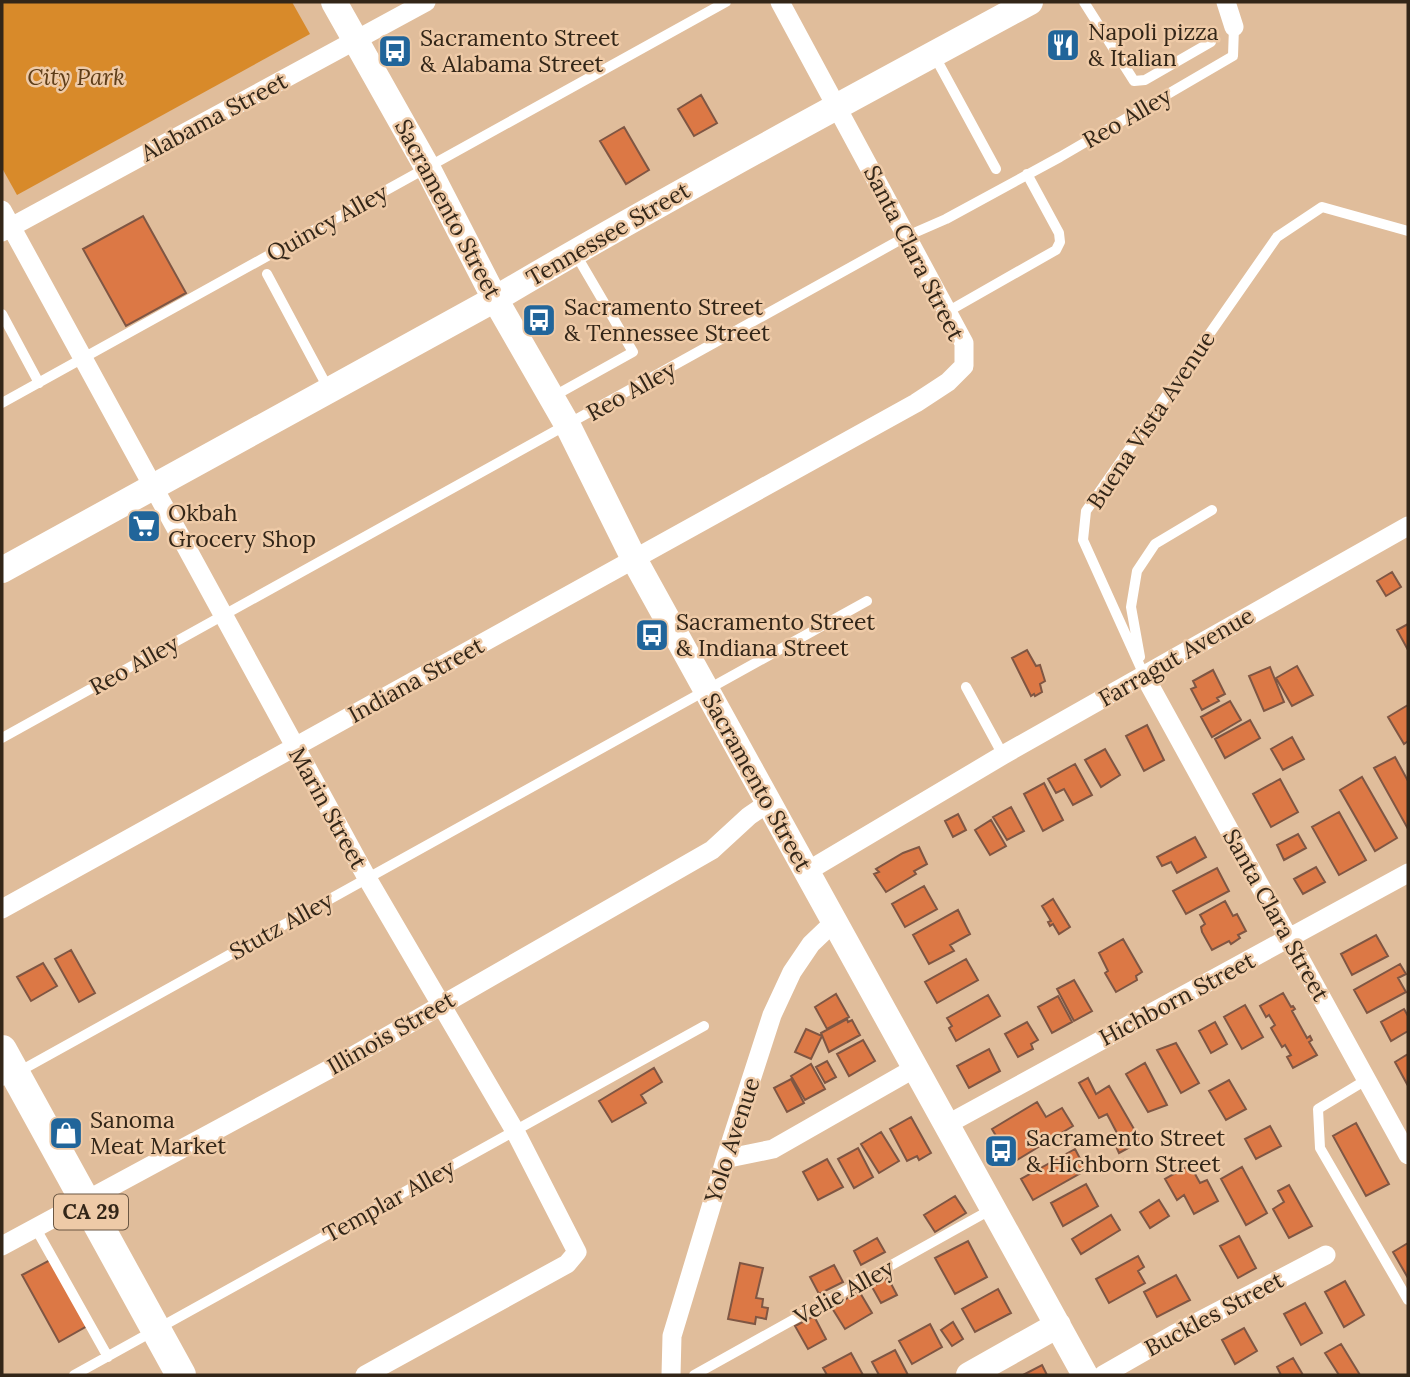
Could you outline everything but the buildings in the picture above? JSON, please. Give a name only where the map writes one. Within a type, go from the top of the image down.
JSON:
[{"type":"main road","name":"Sacramento Street","points":[[334,2],[427,167],[495,299],[568,426],[634,559],[773,812],[817,865],[820,896],[1085,1375]]},
{"type":"main road","name":"Tennessee Street","points":[[5,565],[495,299],[575,251],[1030,2]]},
{"type":"main road","name":"CA 29","points":[[6,1068],[84,1199],[181,1375]]},
{"type":"main road","points":[[969,1375],[1058,1325]]},
{"type":"street","name":"Alabama Street","points":[[5,223],[426,2]]},
{"type":"street","name":"Santa Clara Street","points":[[780,2],[964,343],[964,366],[948,382],[916,403],[829,451]]},
{"type":"street","points":[[1226,2],[1234,27]]},
{"type":"street","name":"Marin Street","points":[[5,223],[84,358],[367,878],[515,1131],[577,1252],[567,1264],[365,1375]]},
{"type":"street","name":"Indiana Street","points":[[2,909],[829,451]]},
{"type":"street","name":"Farragut Avenue","points":[[817,865],[1003,755],[1408,526]]},
{"type":"street","name":"Santa Clara Street","points":[[1144,675],[1408,1155]]},
{"type":"street","name":"Illinois Street","points":[[2,1246],[84,1199],[339,1064],[712,850],[748,816],[773,812]]},
{"type":"street","name":"Hichborn Street","points":[[946,1125],[1408,873]]},
{"type":"street","name":"Yolo Avenue","points":[[671,1375],[672,1336],[772,1015],[792,972],[811,944],[834,922]]},
{"type":"street","points":[[727,1154],[734,1157],[773,1149],[915,1068]]},
{"type":"street","name":"Buckles Street","points":[[1103,1375],[1326,1255]]},
{"type":"lane","name":"Quincy Alley","points":[[2,403],[726,2]]},
{"type":"lane","points":[[1084,2],[1134,81],[1145,80],[1211,43]]},
{"type":"lane","name":"Reo Alley","points":[[2,738],[907,236],[946,219],[1060,157],[1233,56],[1234,27]]},
{"type":"lane","points":[[934,54],[996,169]]},
{"type":"lane","points":[[947,312],[1056,250],[1060,242],[1059,233],[1027,174]]},
{"type":"lane","name":"Buena Vista Avenue","points":[[1144,675],[1083,540],[1086,511],[1277,237],[1322,207],[1408,231]]},
{"type":"lane","points":[[551,398],[633,352],[575,251]]},
{"type":"lane","points":[[267,274],[328,388]]},
{"type":"lane","points":[[2,314],[39,383]]},
{"type":"lane","points":[[1144,675],[1131,607],[1136,571],[1155,544],[1212,510]]},
{"type":"lane","name":"Stutz Alley","points":[[6,1068],[367,878],[867,601]]},
{"type":"lane","points":[[966,687],[1003,755]]},
{"type":"lane","name":"Templar Alley","points":[[74,1375],[704,1026]]},
{"type":"lane","points":[[1366,1080],[1318,1109],[1320,1148],[1408,1300]]},
{"type":"lane","name":"Velie Alley","points":[[694,1375],[993,1209]]},
{"type":"lane","points":[[34,1227],[108,1357]]},
{"type":"green space","name":"City Park","points":[[2,2],[292,2],[310,34],[17,195],[2,168]]},
{"type":"place","name":"Napoli pizza & Italian","points":[[1063,45]]},
{"type":"place","name":"Sacramento Street & Alabama Street","points":[[395,51]]},
{"type":"place","name":"Sacramento Street & Tennessee Street","points":[[539,320]]},
{"type":"place","name":"Okbah Grocery Shop","points":[[144,526]]},
{"type":"place","name":"Sacramento Street & Indiana Street","points":[[652,635]]},
{"type":"place","name":"Sanoma Meat Market","points":[[66,1133]]},
{"type":"place","name":"Sacramento Street & Hichborn Street","points":[[1001,1151]]}]
